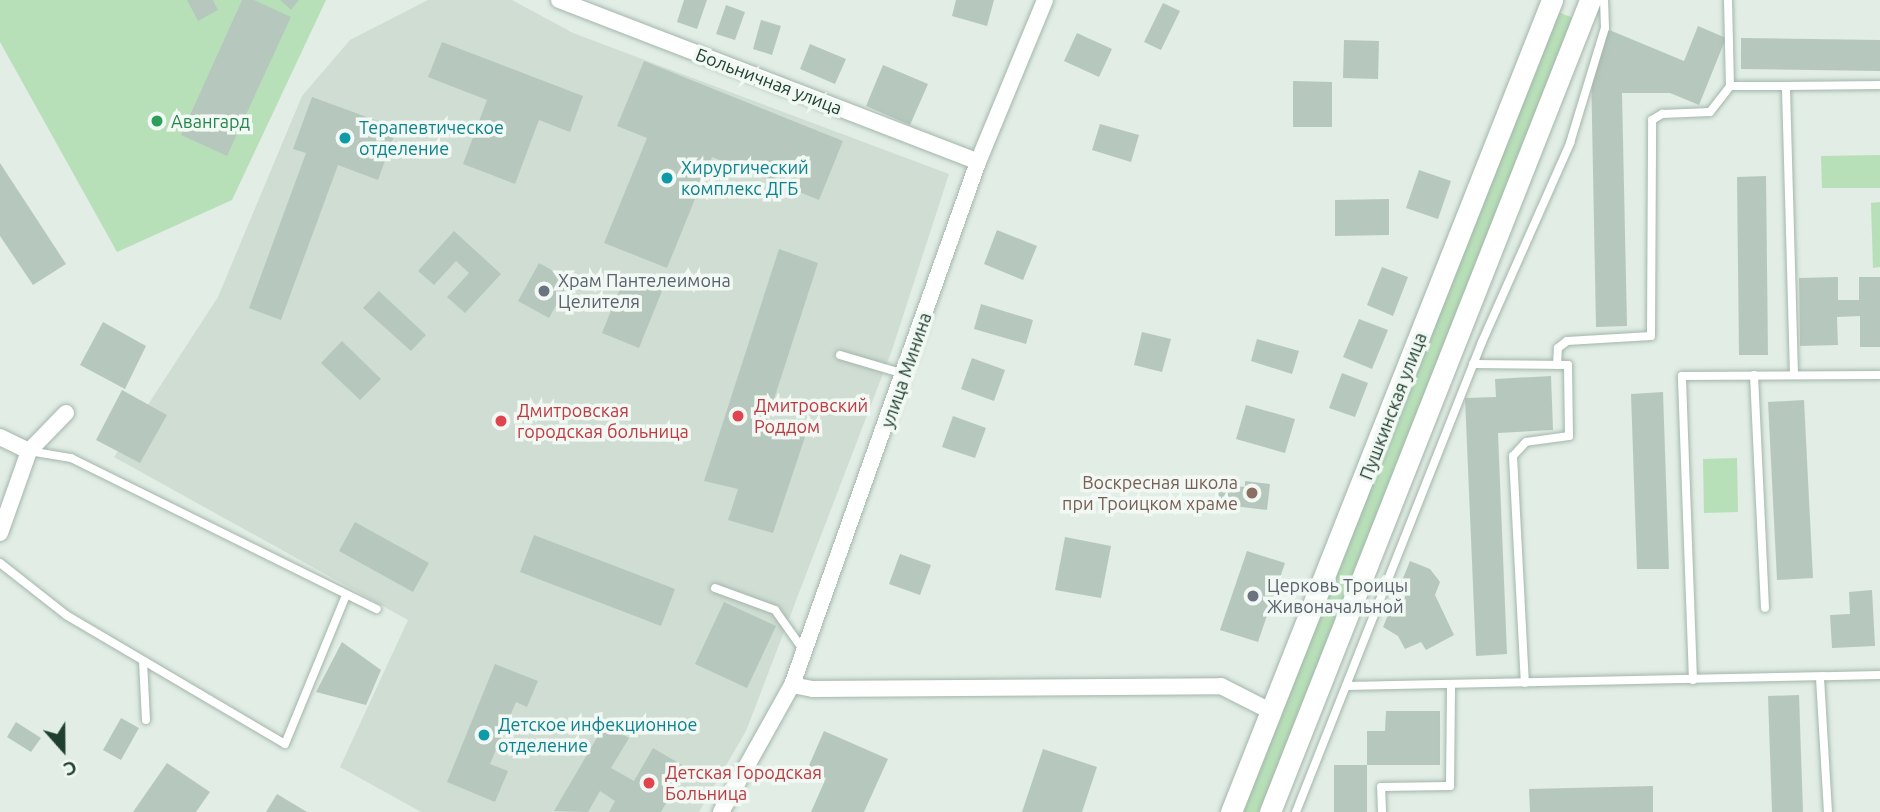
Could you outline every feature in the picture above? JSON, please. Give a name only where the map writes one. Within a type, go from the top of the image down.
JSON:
[{"type":"main road","name":"Пушкинская улица","points":[[1231,812],[1552,0]]},
{"type":"main road","name":"Пушкинская улица","points":[[1577,0],[1579,28]]},
{"type":"main road","name":"Пушкинская улица","points":[[1270,812],[1590,0]]},
{"type":"street","name":"Больничная улица","points":[[559,0],[978,162]]},
{"type":"street","name":"улица Минина","points":[[721,812],[792,685],[905,374],[978,162],[1045,0]]},
{"type":"street","points":[[0,533],[29,451],[66,412]]},
{"type":"street","points":[[0,437],[29,451]]},
{"type":"street","points":[[792,685],[813,689],[1221,686],[1272,712]]},
{"type":"lane","points":[[1296,812],[1473,365],[1570,143],[1605,27],[1604,0]]},
{"type":"lane","points":[[1557,365],[1560,344],[1567,341],[1651,336],[1652,120],[1662,114],[1710,112],[1730,86],[1728,0]]},
{"type":"lane","points":[[1730,86],[1880,85]]},
{"type":"lane","points":[[1786,86],[1794,375]]},
{"type":"lane","points":[[840,355],[905,374]]},
{"type":"lane","points":[[1473,365],[1568,365],[1569,436],[1525,442],[1513,456],[1525,683]]},
{"type":"lane","points":[[1693,680],[1682,376],[1880,374]]},
{"type":"lane","points":[[1754,375],[1765,608]]},
{"type":"lane","points":[[29,451],[71,458],[377,609]]},
{"type":"lane","points":[[0,563],[66,615],[285,744],[346,595]]},
{"type":"lane","points":[[715,588],[775,610],[804,652]]},
{"type":"lane","points":[[143,661],[146,720]]},
{"type":"lane","points":[[1346,686],[1880,675]]},
{"type":"lane","points":[[1820,678],[1828,812]]},
{"type":"lane","points":[[1382,812],[1381,787],[1450,786],[1451,684]]},
{"type":"shaded area","name":"Дмитровская городская больница","points":[[428,0],[512,0],[573,33],[949,174],[892,350],[746,731],[699,812],[421,812],[340,767],[408,620],[114,457],[218,297],[302,96],[350,40]]},
{"type":"green space","name":"Авангард","points":[[0,0],[326,0],[232,200],[117,252],[0,42]]},
{"type":"green space","points":[[1558,12],[1576,19],[1259,812],[1241,812]]},
{"type":"green space","points":[[1880,155],[1880,188],[1822,188],[1821,156]]},
{"type":"green space","points":[[1880,202],[1880,267],[1873,268],[1871,203]]},
{"type":"green space","points":[[1737,458],[1738,512],[1704,513],[1703,459]]},
{"type":"building","points":[[187,0],[213,0],[218,10],[198,21]]},
{"type":"building","points":[[242,0],[254,0],[291,17],[227,156],[181,135]]},
{"type":"building","points":[[280,0],[299,0],[291,10]]},
{"type":"building","points":[[684,0],[707,0],[697,29],[677,22]]},
{"type":"building","points":[[956,0],[994,0],[987,26],[952,16]]},
{"type":"building","points":[[1163,3],[1180,11],[1161,50],[1144,42]]},
{"type":"building","points":[[726,5],[745,12],[735,40],[716,34]]},
{"type":"building","points":[[761,20],[781,26],[772,55],[753,49]]},
{"type":"building","points":[[1698,26],[1726,38],[1699,105],[1670,93],[1622,93],[1627,326],[1596,327],[1591,68],[1607,29],[1684,61]]},
{"type":"building","points":[[1077,33],[1112,49],[1099,77],[1064,61]]},
{"type":"building","points":[[1741,38],[1880,40],[1880,71],[1741,69]]},
{"type":"building","points":[[1344,40],[1379,41],[1378,79],[1343,78]]},
{"type":"building","points":[[442,42],[583,96],[570,132],[539,120],[515,184],[463,164],[487,100],[428,77]]},
{"type":"building","points":[[810,44],[846,59],[835,84],[800,69]]},
{"type":"building","name":"Хирургический комплекс ДГБ","points":[[644,61],[843,141],[819,200],[712,157],[667,268],[604,243],[647,138],[617,126]]},
{"type":"building","points":[[883,65],[928,84],[910,125],[866,106]]},
{"type":"building","points":[[1293,81],[1332,82],[1332,127],[1293,127]]},
{"type":"building","points":[[312,97],[397,128],[378,180],[338,165],[281,320],[249,308],[306,153],[293,149]]},
{"type":"building","points":[[1100,124],[1139,135],[1131,162],[1092,150]]},
{"type":"building","points":[[0,163],[66,264],[33,285],[0,236]]},
{"type":"building","points":[[1419,170],[1451,181],[1438,219],[1406,208]]},
{"type":"building","points":[[1766,176],[1768,355],[1739,355],[1737,177]]},
{"type":"building","points":[[1389,199],[1389,235],[1335,236],[1335,200]]},
{"type":"building","points":[[997,230],[1037,246],[1023,280],[984,264]]},
{"type":"building","points":[[454,231],[501,274],[465,313],[447,297],[469,273],[456,261],[434,285],[418,271]]},
{"type":"building","points":[[779,249],[818,263],[765,427],[805,437],[773,533],[728,520],[738,489],[704,481]]},
{"type":"building","name":"Храм Пантелеимона Целителя","points":[[539,263],[570,280],[549,318],[518,301]]},
{"type":"building","points":[[1382,267],[1408,277],[1393,316],[1367,305]]},
{"type":"building","points":[[625,276],[662,291],[639,348],[602,333]]},
{"type":"building","points":[[1838,277],[1838,300],[1859,300],[1859,277],[1880,277],[1880,347],[1860,347],[1860,316],[1837,317],[1838,345],[1800,346],[1799,278]]},
{"type":"building","points":[[379,291],[426,335],[411,351],[363,308]]},
{"type":"building","points":[[981,304],[1033,320],[1026,344],[974,329]]},
{"type":"building","points":[[1359,319],[1388,330],[1372,369],[1343,357]]},
{"type":"building","points":[[103,322],[146,346],[125,389],[80,365]]},
{"type":"building","points":[[1142,332],[1171,339],[1162,372],[1134,365]]},
{"type":"building","points":[[1257,339],[1299,351],[1292,374],[1251,361]]},
{"type":"building","points":[[342,341],[381,379],[360,400],[321,363]]},
{"type":"building","points":[[972,358],[1005,370],[994,401],[961,389]]},
{"type":"building","points":[[1342,373],[1368,383],[1355,417],[1329,408]]},
{"type":"building","points":[[1551,376],[1553,430],[1498,433],[1507,654],[1476,656],[1465,398],[1496,397],[1495,379]]},
{"type":"building","points":[[122,390],[167,415],[140,463],[96,440]]},
{"type":"building","points":[[1663,392],[1669,569],[1637,569],[1631,394]]},
{"type":"building","points":[[1804,400],[1813,578],[1777,580],[1768,402]]},
{"type":"building","points":[[1246,405],[1295,419],[1285,453],[1236,439]]},
{"type":"building","points":[[953,416],[986,428],[975,458],[942,447]]},
{"type":"building","points":[[1245,481],[1270,484],[1267,510],[1217,504],[1220,484],[1245,487]]},
{"type":"building","points":[[355,522],[429,563],[413,592],[339,551]]},
{"type":"building","points":[[534,535],[675,589],[661,626],[520,572]]},
{"type":"building","points":[[1065,537],[1111,546],[1101,598],[1055,590]]},
{"type":"building","name":"Церковь Троицы Живоначальной","points":[[1247,551],[1285,563],[1258,642],[1220,630]]},
{"type":"building","points":[[900,554],[931,565],[920,595],[889,584]]},
{"type":"building","points":[[1410,561],[1430,569],[1440,582],[1435,595],[1454,635],[1426,650],[1421,642],[1405,649],[1398,636],[1383,627]]},
{"type":"building","points":[[1872,590],[1875,646],[1832,648],[1830,615],[1850,614],[1849,592]]},
{"type":"building","points":[[724,602],[776,626],[747,688],[695,664]]},
{"type":"building","points":[[342,642],[381,670],[366,705],[316,692]]},
{"type":"building","name":"Детское инфекционное отделение","points":[[495,664],[538,681],[527,707],[516,702],[490,764],[508,771],[495,802],[447,782]]},
{"type":"building","points":[[1799,695],[1803,812],[1772,812],[1768,696]]},
{"type":"building","points":[[1386,711],[1440,711],[1440,765],[1367,765],[1367,731],[1385,731]]},
{"type":"building","points":[[121,718],[139,728],[121,760],[103,750]]},
{"type":"building","points":[[16,722],[41,738],[31,752],[7,737]]},
{"type":"building","points":[[605,724],[629,738],[611,768],[634,781],[653,748],[687,768],[661,812],[609,812],[615,801],[600,791],[588,812],[554,811]]},
{"type":"building","points":[[824,731],[888,759],[864,812],[811,812],[826,778],[807,770]]},
{"type":"building","points":[[1043,749],[1097,767],[1082,812],[1022,812]]},
{"type":"building","points":[[167,763],[210,792],[196,812],[133,812]]},
{"type":"building","points":[[1334,765],[1367,765],[1367,812],[1334,812]]},
{"type":"building","points":[[1653,786],[1653,812],[1530,812],[1529,789]]},
{"type":"building","points":[[277,794],[307,812],[266,812]]},
{"type":"place","name":"Авангард","points":[[157,121]]},
{"type":"place","name":"Терапевтическое отделение","points":[[345,138]]},
{"type":"place","name":"Хирургический комплекс ДГБ","points":[[667,178]]},
{"type":"place","name":"Храм Пантелеимона Целителя","points":[[544,291]]},
{"type":"place","name":"Дмитровский Роддом","points":[[738,416]]},
{"type":"place","name":"Дмитровская городская больница","points":[[501,421]]},
{"type":"place","name":"Воскресная школа при Троицком храме","points":[[1252,493]]},
{"type":"place","name":"Церковь Троицы Живоначальной","points":[[1253,596]]},
{"type":"place","name":"Детское инфекционное отделение","points":[[484,735]]},
{"type":"place","name":"Детская Городская Больница","points":[[649,783]]}]
